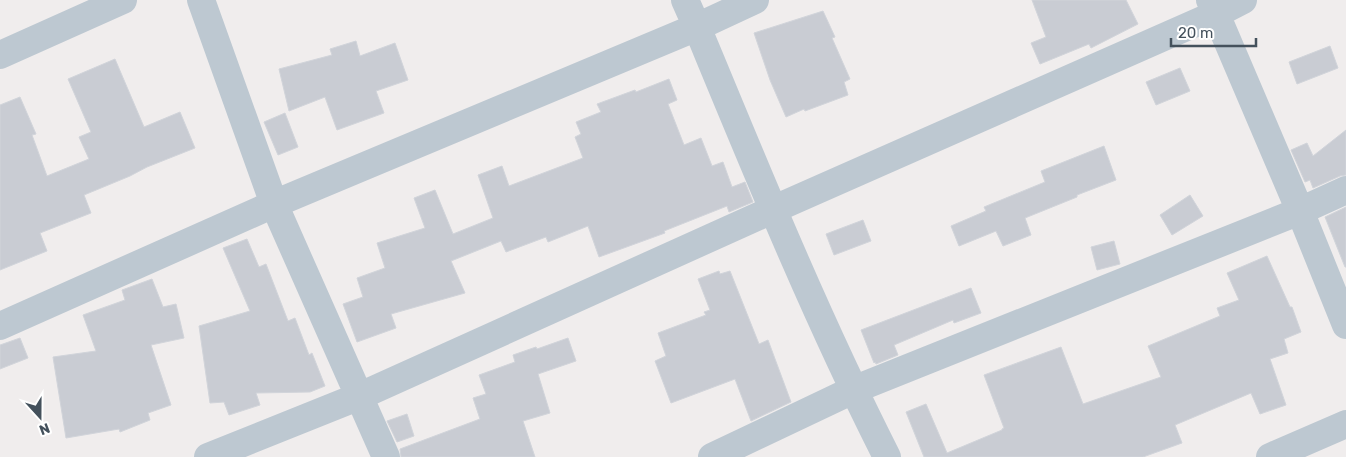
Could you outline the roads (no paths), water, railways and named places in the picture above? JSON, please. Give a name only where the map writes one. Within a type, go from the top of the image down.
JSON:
[{"type":"street","points":[[0,55],[123,0]]},
{"type":"street","points":[[201,0],[274,204],[386,457]]},
{"type":"street","points":[[685,0],[772,210],[853,390],[887,457]]},
{"type":"street","points":[[0,326],[274,204],[697,27],[756,0]]},
{"type":"street","points":[[208,457],[360,396],[772,210],[1213,7],[1243,0]]},
{"type":"street","points":[[1213,7],[1300,211],[1346,325]]},
{"type":"street","points":[[712,457],[853,390],[1300,211],[1346,190]]},
{"type":"street","points":[[1270,457],[1346,424]]}]
